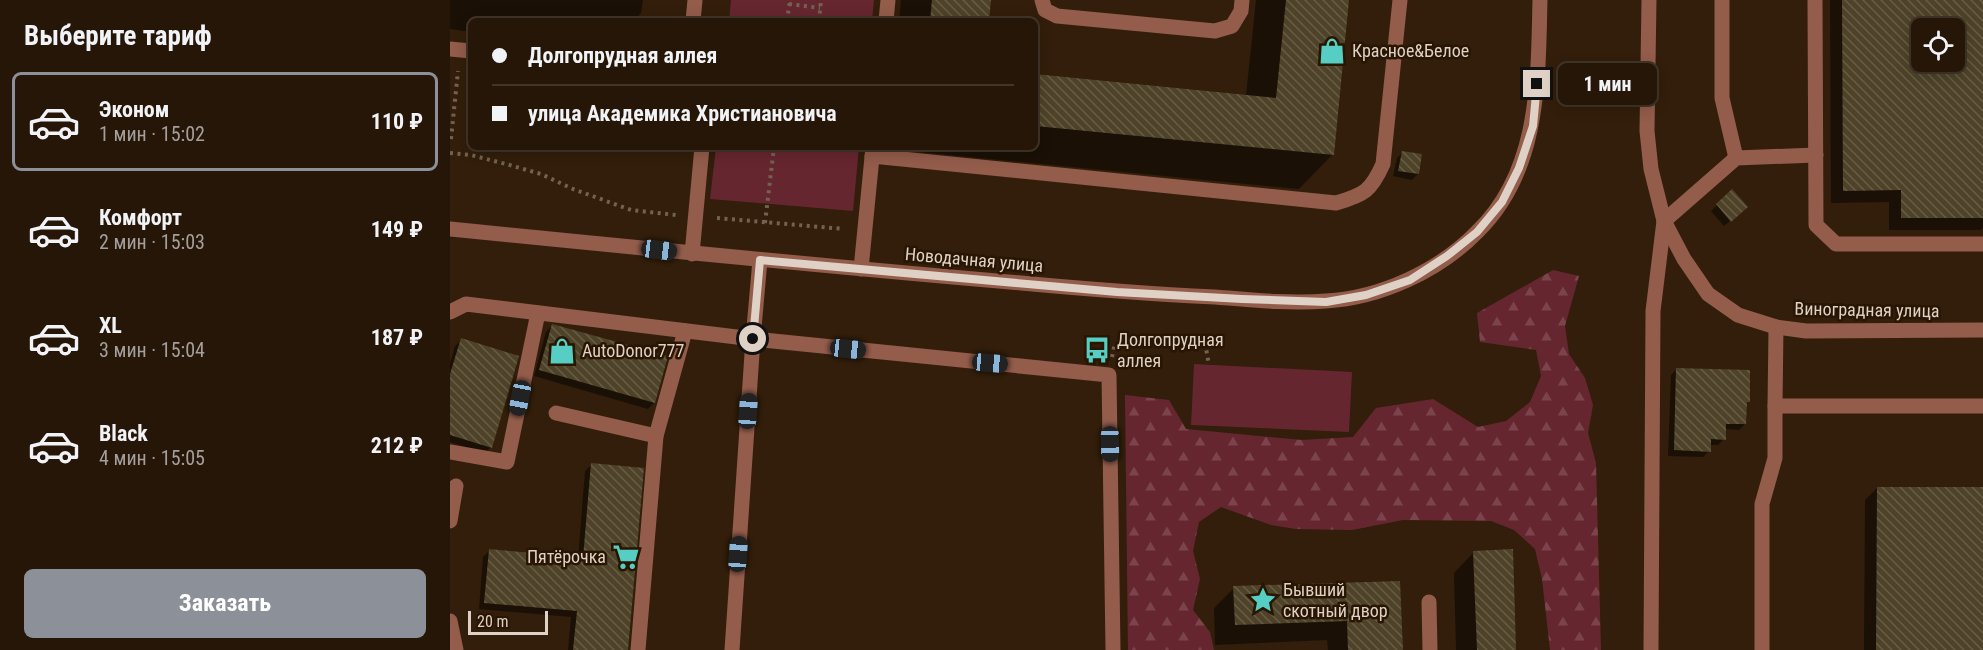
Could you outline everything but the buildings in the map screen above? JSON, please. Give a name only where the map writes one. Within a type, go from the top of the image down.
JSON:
[{"type":"street","points":[[693,18],[695,0]]},
{"type":"street","points":[[886,18],[888,0]]},
{"type":"street","points":[[1042,0],[1045,10],[1057,16],[1215,32],[1232,26],[1241,11],[1242,0]]},
{"type":"street","points":[[861,269],[872,151],[1336,203],[1357,197],[1374,184],[1383,164],[1400,0]]},
{"type":"street","name":"Новодачная улица","points":[[450,229],[693,254],[1117,292],[1326,302],[1366,295],[1410,280],[1447,256],[1477,232],[1502,202],[1519,168],[1533,126],[1537,84],[1539,0]]},
{"type":"street","name":"Виноградная улица","points":[[1649,0],[1647,131],[1651,169],[1664,220],[1684,259],[1708,294],[1738,315],[1776,327],[1806,332],[1983,330]]},
{"type":"street","points":[[1722,0],[1722,98],[1736,158]]},
{"type":"street","points":[[1815,0],[1816,225],[1836,244],[1983,244]]},
{"type":"street","points":[[693,254],[702,150]]},
{"type":"street","points":[[1651,650],[1653,311],[1664,220],[1736,158],[1816,155]]},
{"type":"street","points":[[732,650],[760,260]]},
{"type":"street","points":[[450,312],[466,304],[753,339],[1109,375],[1113,650]]},
{"type":"street","points":[[450,452],[507,462],[538,313]]},
{"type":"street","points":[[1762,650],[1762,504],[1775,458],[1776,327]]},
{"type":"street","points":[[638,650],[656,436],[685,331]]},
{"type":"street","points":[[1775,406],[1983,406]]},
{"type":"street","points":[[556,413],[656,436]]},
{"type":"street","points":[[450,521],[456,486]]},
{"type":"street","points":[[1428,602],[1430,650]]},
{"type":"street","points":[[450,621],[456,650]]},
{"type":"path","points":[[819,18],[821,0]]},
{"type":"path","points":[[788,18],[790,2],[820,8]]},
{"type":"path","points":[[451,139],[460,50]]},
{"type":"path","points":[[765,223],[774,150]]},
{"type":"path","points":[[450,153],[498,161],[541,174],[573,189],[631,210],[864,231]]},
{"type":"path","points":[[1205,343],[1209,365]]},
{"type":"green space","points":[[731,0],[874,0],[872,18],[729,18]]},
{"type":"green space","points":[[716,150],[859,150],[853,211],[710,199]]},
{"type":"green space","points":[[1553,270],[1579,276],[1565,326],[1569,354],[1585,378],[1593,405],[1588,433],[1596,463],[1601,650],[1550,650],[1542,579],[1535,549],[1514,530],[1491,521],[1403,520],[1352,530],[1296,529],[1271,525],[1221,507],[1199,522],[1193,551],[1200,579],[1193,610],[1210,632],[1214,650],[1128,650],[1125,395],[1169,400],[1186,429],[1302,440],[1353,437],[1376,408],[1433,399],[1478,427],[1506,421],[1530,402],[1541,376],[1536,350],[1480,342],[1477,313]]},
{"type":"green space","points":[[1194,364],[1352,372],[1349,432],[1191,425]]},
{"type":"place","name":"Красное&Белое","points":[[1332,51]]},
{"type":"place","name":"Долгопрудная аллея","points":[[1097,350]]},
{"type":"place","name":"AutoDonor777","points":[[562,351]]},
{"type":"place","name":"Пятёрочка","points":[[626,557]]},
{"type":"place","name":"Бывший скотный двор","points":[[1263,600]]},
{"type":"route","points":[[753,339],[760,260],[1117,292],[1326,302],[1366,295],[1410,280],[1447,256],[1477,232],[1502,202],[1519,168],[1533,126],[1537,84]]}]
